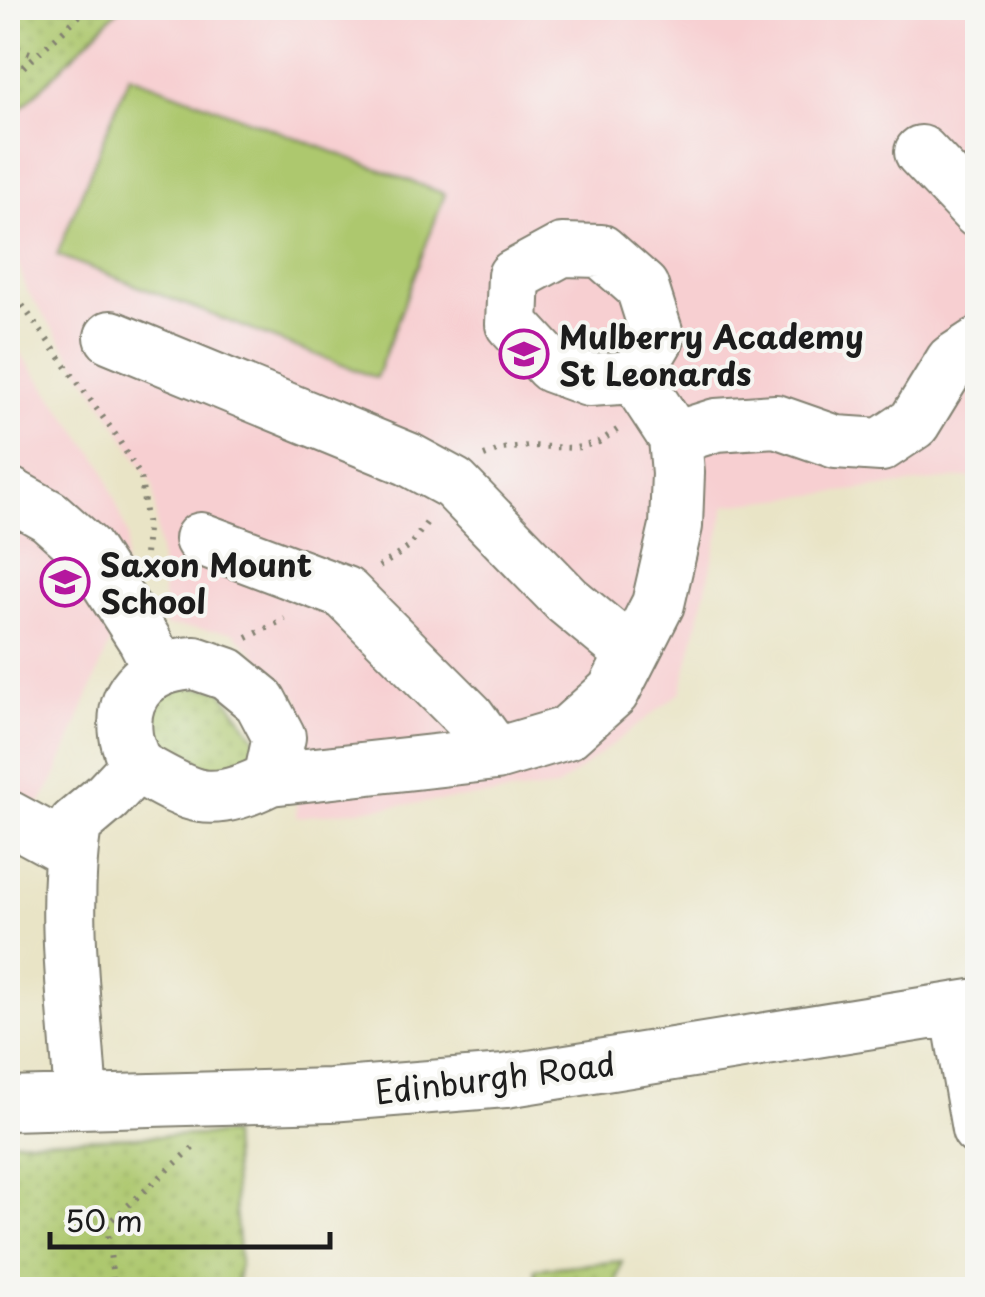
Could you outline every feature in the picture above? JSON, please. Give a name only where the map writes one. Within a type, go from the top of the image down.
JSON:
[{"type":"street","points":[[921,152],[978,212]]},
{"type":"street","points":[[111,337],[408,459],[454,484],[567,600],[631,654]]},
{"type":"street","points":[[676,438],[716,425],[776,421],[836,442],[881,445],[914,424],[952,360],[978,344]]},
{"type":"street","points":[[270,779],[279,737],[260,701],[228,674],[195,663],[174,664],[145,677],[128,700],[126,736],[136,766],[202,796],[244,792],[270,779],[496,754],[567,734],[613,692],[658,604],[676,526],[676,438],[635,377]]},
{"type":"street","points":[[8,492],[49,516],[86,550],[160,670]]},
{"type":"street","points":[[201,539],[345,593],[469,717],[496,754]]},
{"type":"street","points":[[81,1102],[69,861],[75,824],[136,766]]},
{"type":"street","points":[[8,816],[71,852]]},
{"type":"street","points":[[967,1007],[978,1128]]},
{"type":"street","name":"Edinburgh Road","points":[[8,1104],[330,1096],[505,1081],[967,1007]]},
{"type":"path","points":[[8,81],[88,8]]},
{"type":"path","points":[[8,44],[35,55]]},
{"type":"path","points":[[8,278],[12,291],[115,434],[141,478],[147,529],[144,563]]},
{"type":"path","points":[[114,1290],[106,1224],[194,1147],[196,1099]]},
{"type":"shaded area","name":"Mulberry Academy St Leonards","points":[[119,8],[977,8],[977,485],[970,477],[726,505],[681,692],[556,788],[296,817],[299,699],[233,632],[166,626],[153,485],[26,289],[8,228],[8,122]]},
{"type":"shaded area","name":"Saxon Mount School","points":[[8,336],[103,466],[128,537],[116,628],[55,778],[8,856]]},
{"type":"green space","points":[[26,8],[120,8],[8,122],[8,26]]},
{"type":"green space","points":[[129,75],[445,194],[376,378],[57,255]]},
{"type":"green space","points":[[166,686],[220,689],[256,739],[250,761],[234,774],[191,770],[157,747],[149,724],[153,701]]},
{"type":"green space","points":[[231,1134],[240,1261],[236,1289],[8,1289],[8,1141]]},
{"type":"green space","points":[[622,1261],[615,1289],[537,1289],[535,1269]]},
{"type":"place","name":"Mulberry Academy St Leonards","points":[[524,354]]},
{"type":"place","name":"Saxon Mount School","points":[[65,582]]}]
